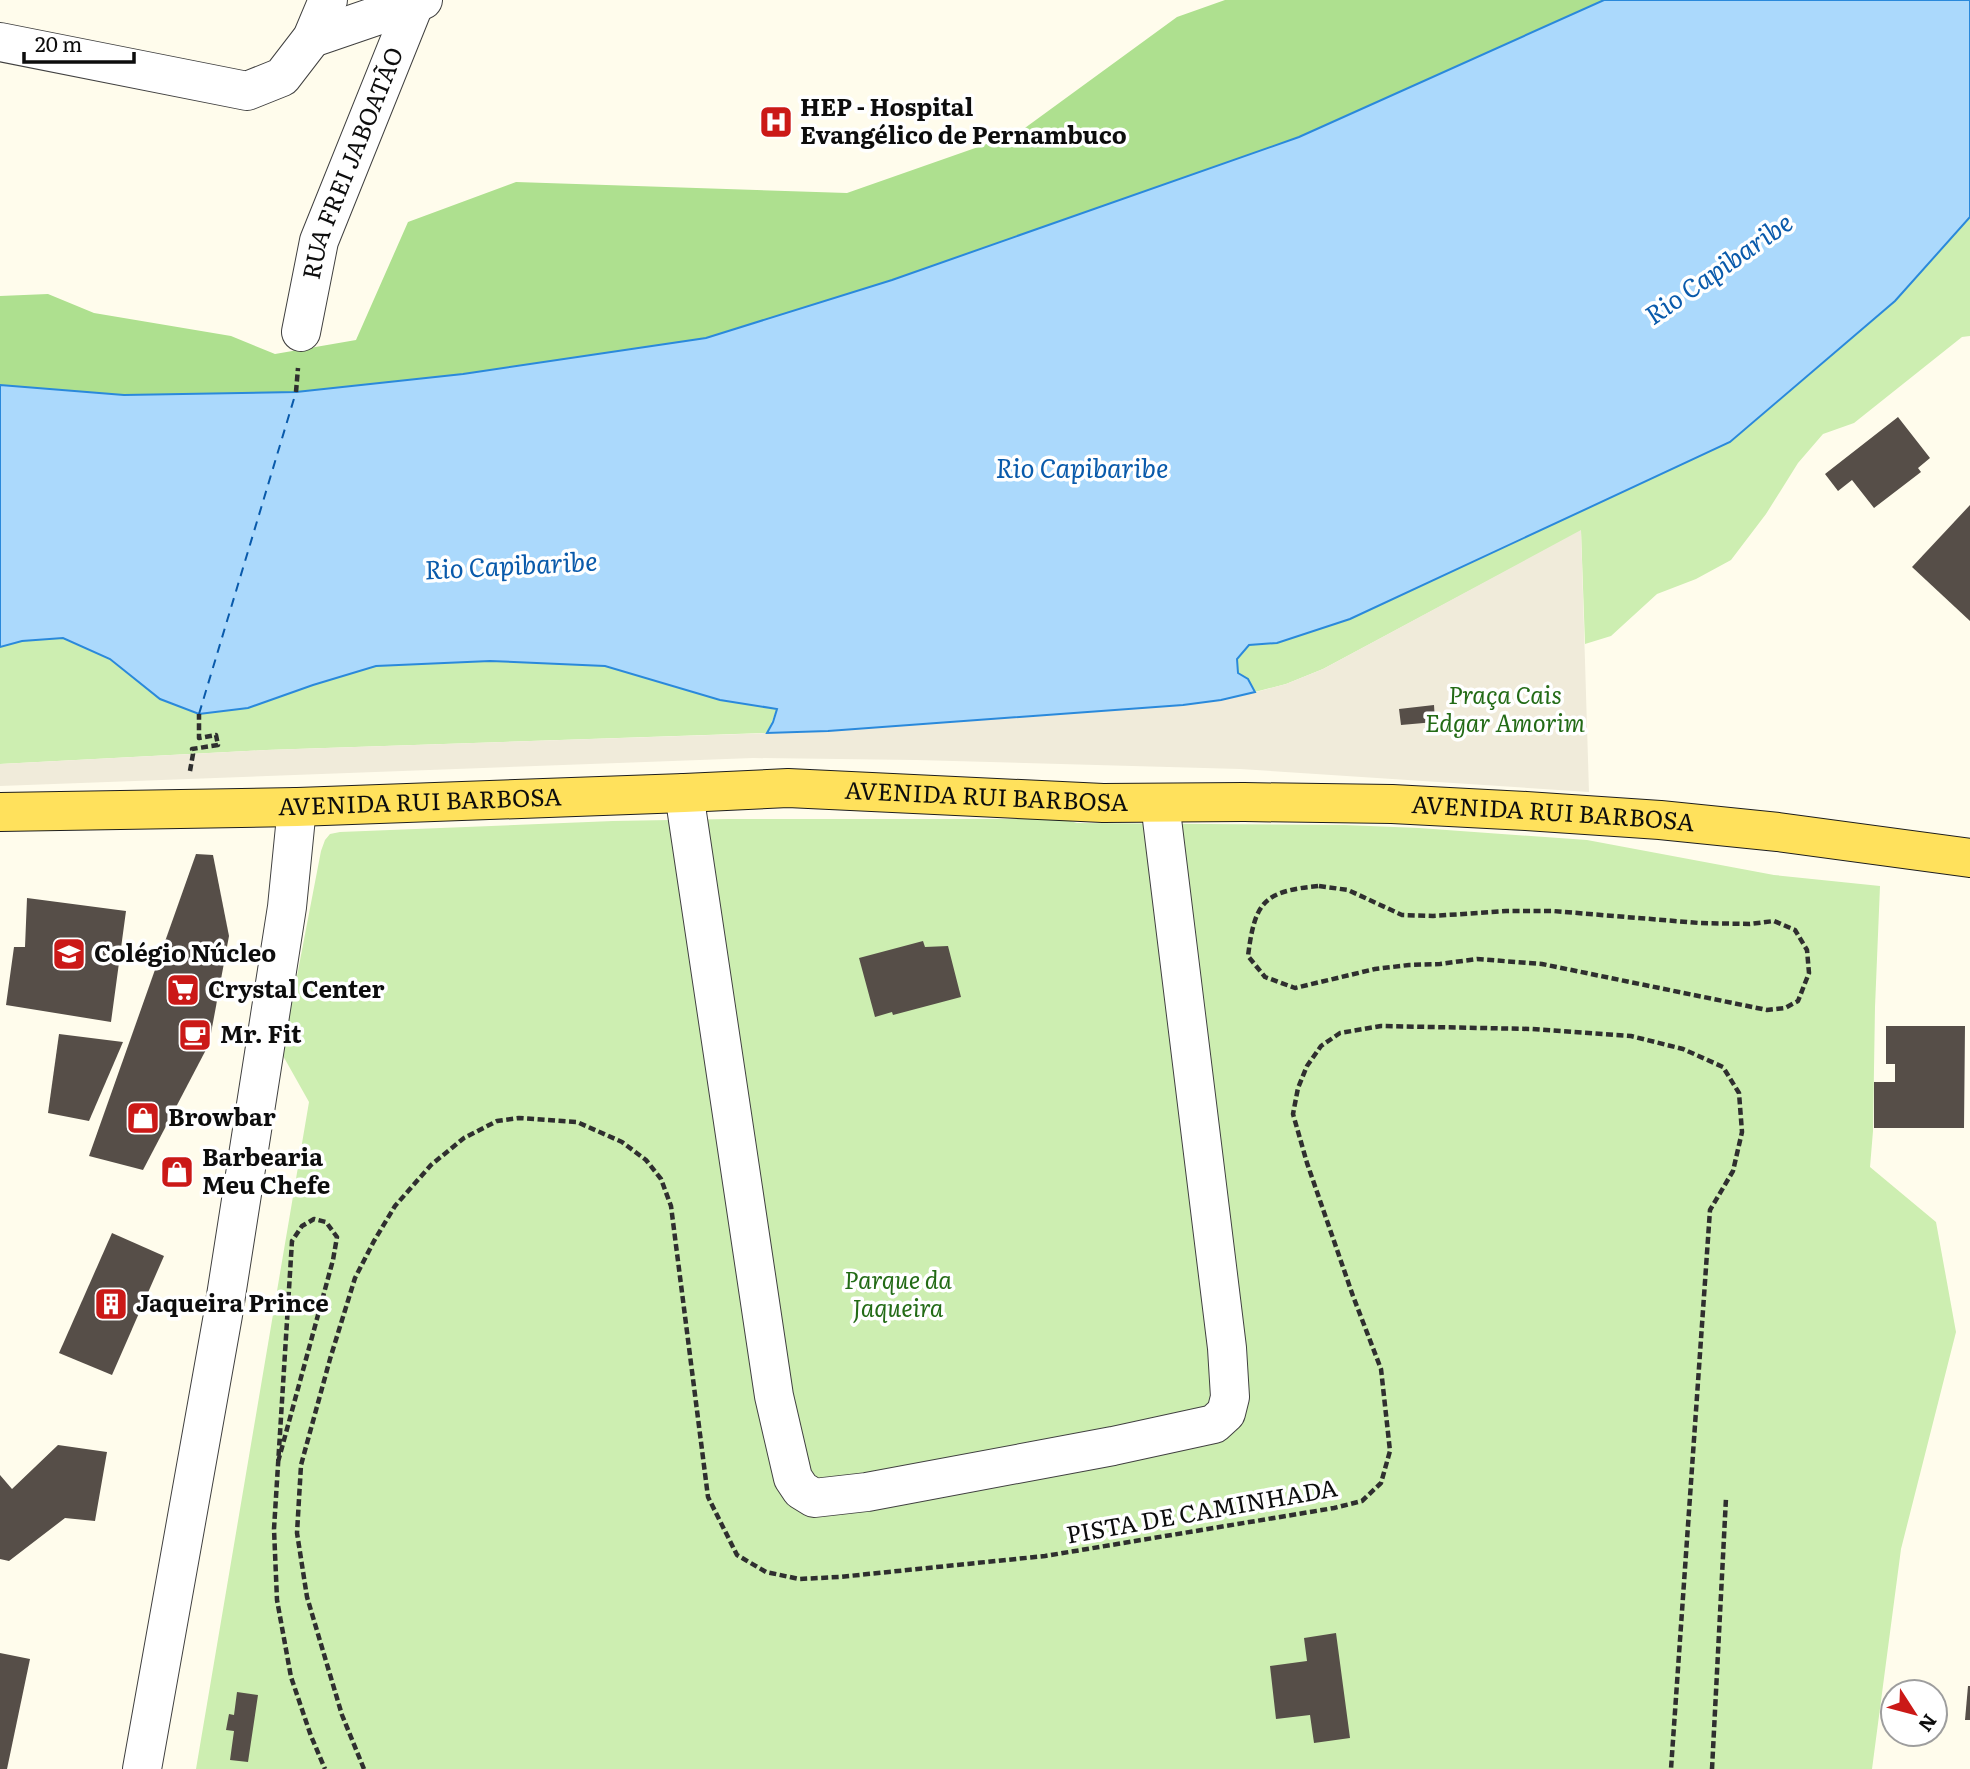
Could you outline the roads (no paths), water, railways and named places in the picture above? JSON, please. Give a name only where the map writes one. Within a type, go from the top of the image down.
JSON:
[{"type":"main road","name":"AVENIDA RUI BARBOSA","points":[[0,812],[297,807],[788,788],[1090,802],[1392,804],[1660,820],[1792,833],[1970,858]]},
{"type":"street","points":[[0,42],[247,91],[282,76],[312,38],[328,0]]},
{"type":"street","points":[[312,38],[418,1]]},
{"type":"street","name":"RUA FREI JABOATÃO","points":[[301,332],[319,241],[418,1]]},
{"type":"street","points":[[684,793],[774,1396],[793,1478],[801,1490],[814,1498],[867,1492],[1113,1446],[1214,1424],[1226,1413],[1230,1397],[1227,1348],[1160,803]]},
{"type":"street","points":[[142,1769],[223,1315],[287,907],[297,807]]},
{"type":"water","name":"Rio Capibaribe","points":[[1604,0],[1970,0],[1970,217],[1895,301],[1730,442],[1350,619],[1277,643],[1249,645],[1237,659],[1238,673],[1248,679],[1255,692],[1183,705],[828,731],[767,733],[777,709],[720,700],[605,666],[490,661],[376,666],[248,708],[199,714],[160,699],[110,659],[63,638],[22,641],[0,647],[0,385],[124,395],[296,392],[463,374],[706,338],[892,280],[1299,137]]},
{"type":"place","name":"HEP - Hospital Evangélico de Pernambuco","points":[[776,122]]},
{"type":"place","name":"Colégio Núcleo","points":[[69,954]]},
{"type":"place","name":"Crystal Center","points":[[183,990]]},
{"type":"place","name":"Mr. Fit","points":[[195,1035]]},
{"type":"place","name":"Browbar","points":[[143,1118]]},
{"type":"place","name":"Barbearia Meu Chefe","points":[[177,1172]]},
{"type":"place","name":"Jaqueira Prince","points":[[111,1304]]},
{"type":"park label","name":"Praça Cais Edgar Amorim","points":[[1505,710]]},
{"type":"park label","name":"Parque da Jaqueira","points":[[898,1295]]}]
